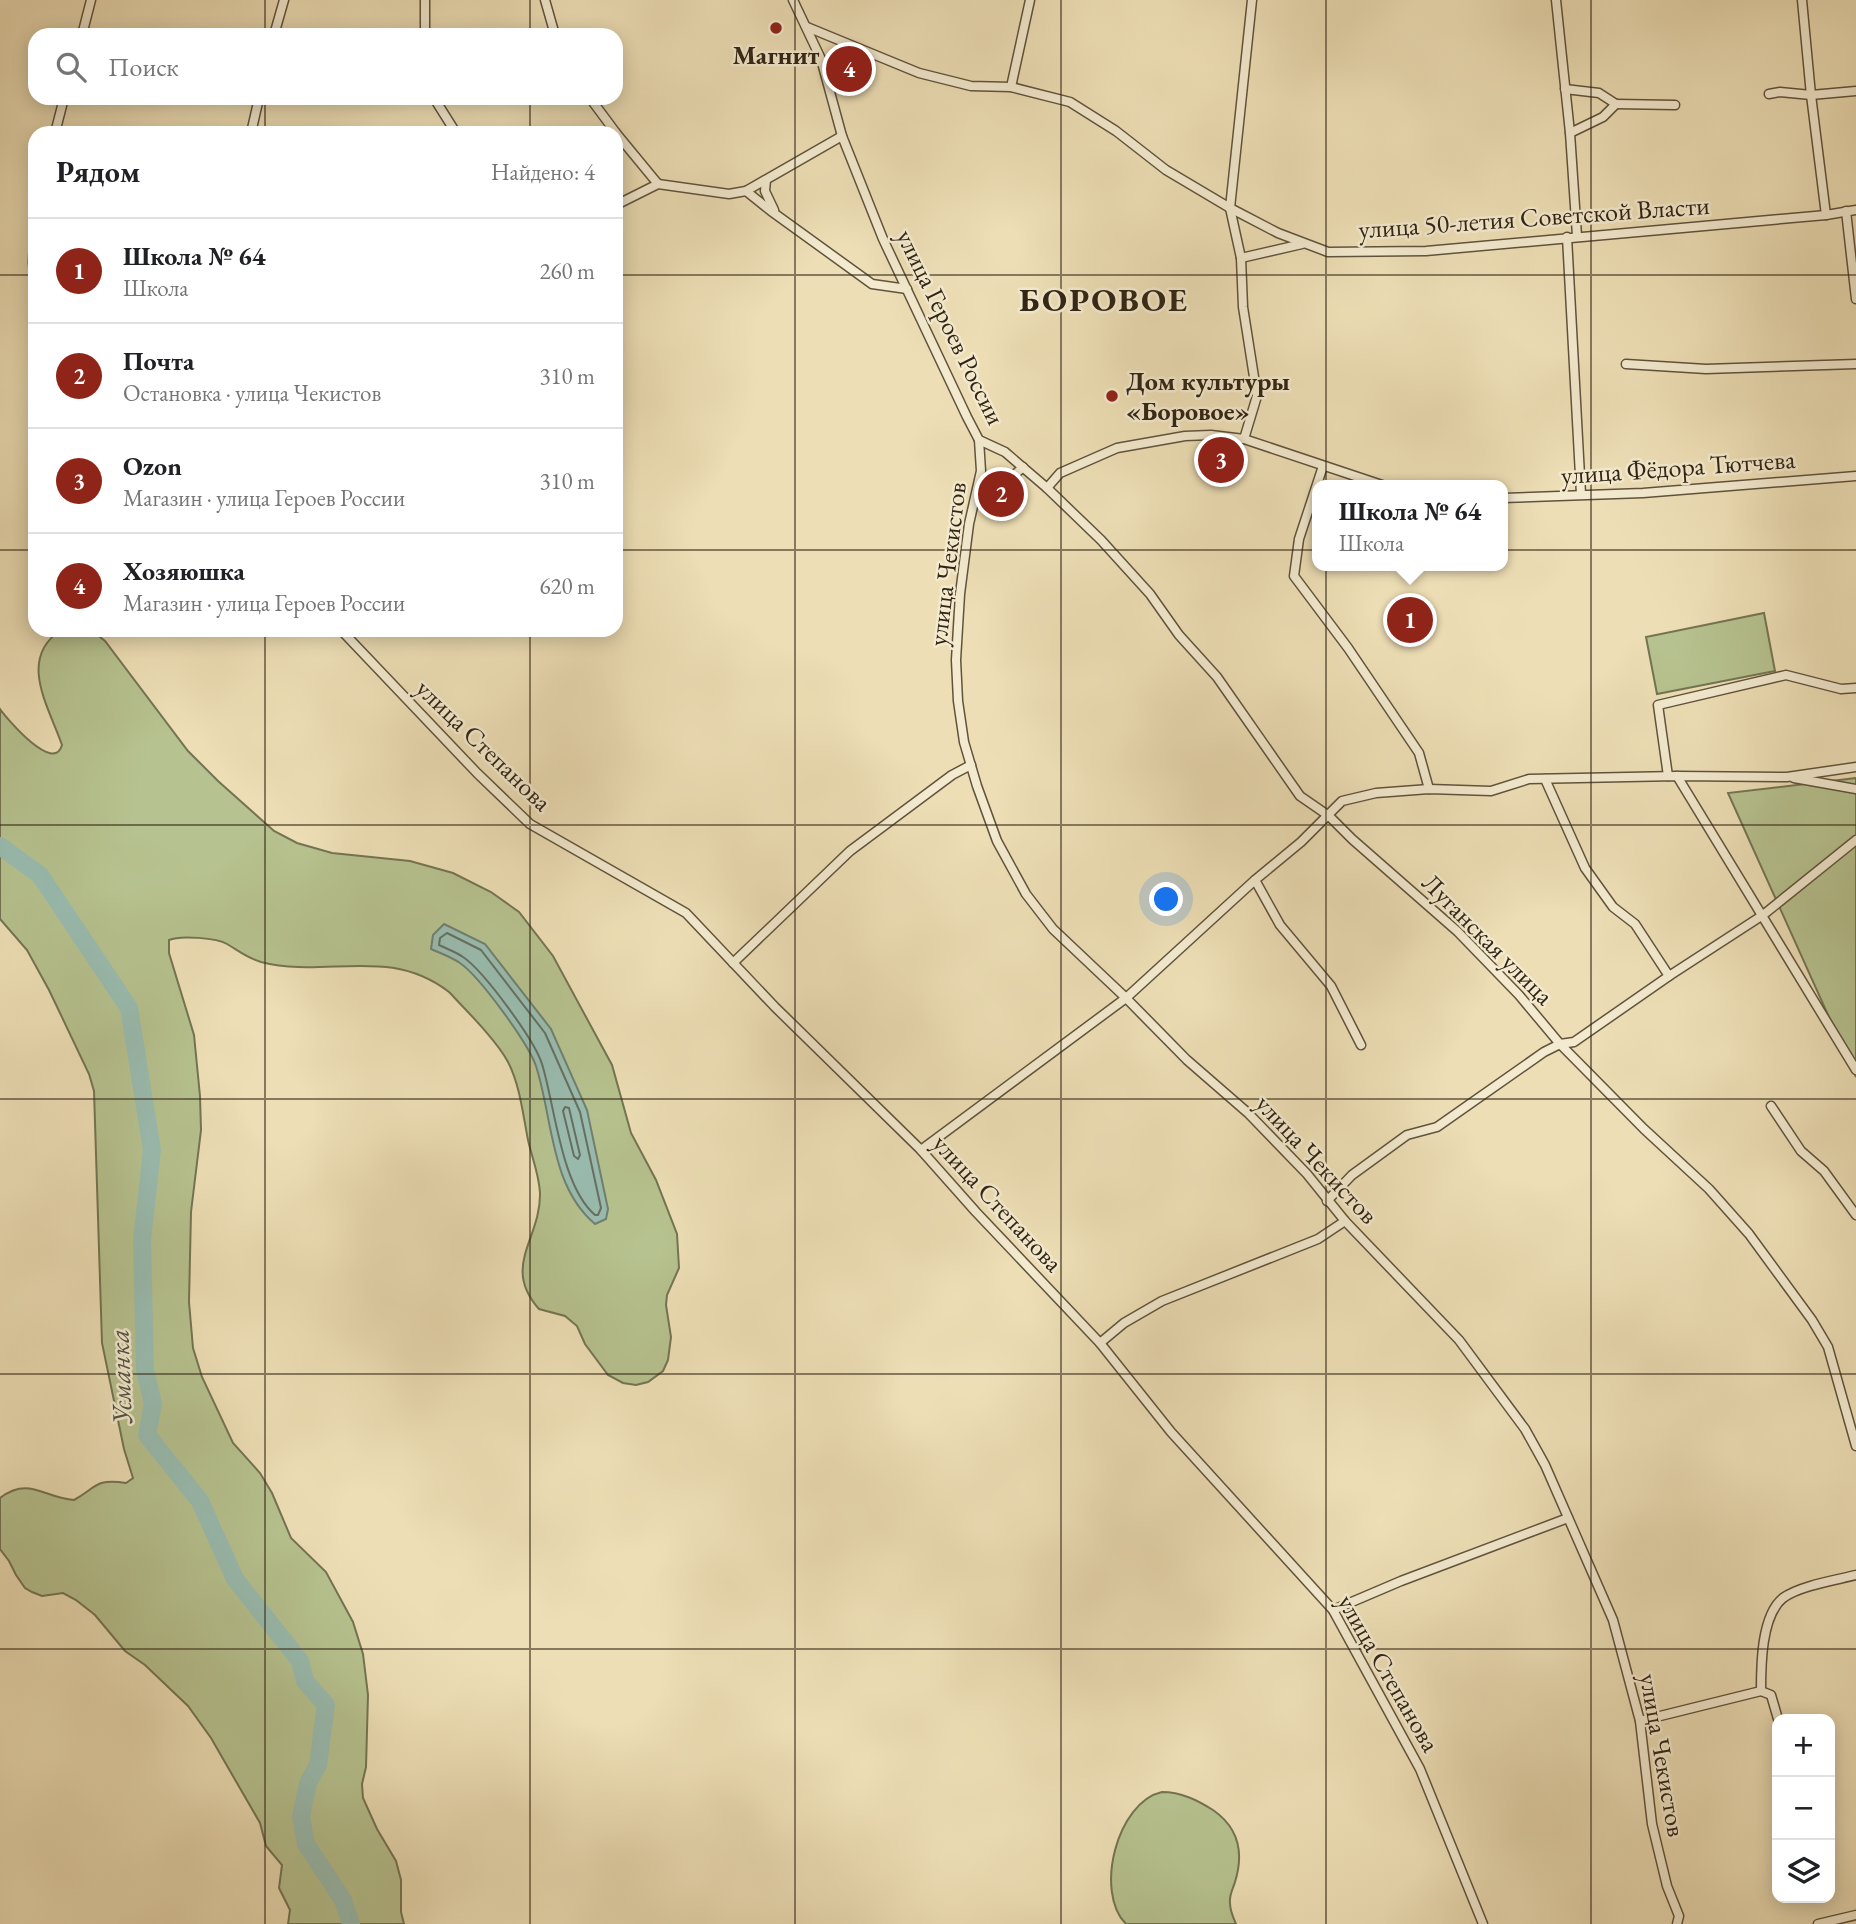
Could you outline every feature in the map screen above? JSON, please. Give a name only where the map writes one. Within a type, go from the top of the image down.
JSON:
[{"type":"street","points":[[84,28],[91,0]]},
{"type":"street","points":[[276,28],[284,0]]},
{"type":"street","points":[[425,0],[425,28]]},
{"type":"street","points":[[545,0],[553,28]]},
{"type":"street","name":"улица Героев России","points":[[793,0],[821,59],[842,136],[883,239],[979,440],[1005,452],[1047,488]]},
{"type":"street","points":[[1011,87],[1030,0]]},
{"type":"street","points":[[1244,439],[1257,396],[1243,307],[1241,258],[1230,208],[1252,0]]},
{"type":"street","points":[[1556,0],[1570,133],[1581,494]]},
{"type":"street","points":[[1802,0],[1826,215]]},
{"type":"street","name":"улица 50-летия Советской Власти","points":[[807,27],[919,73],[971,86],[1011,87],[1070,102],[1116,131],[1166,170],[1230,208],[1302,244],[1328,252],[1426,251],[1826,215],[1856,209]]},
{"type":"street","points":[[1565,89],[1599,93],[1616,104],[1675,105]]},
{"type":"street","points":[[1769,94],[1780,92],[1811,95],[1856,91]]},
{"type":"street","points":[[1570,133],[1603,117],[1616,104]]},
{"type":"street","points":[[57,126],[62,105]]},
{"type":"street","points":[[253,126],[257,105]]},
{"type":"street","points":[[438,105],[452,126]]},
{"type":"street","points":[[595,105],[611,126]]},
{"type":"street","points":[[623,202],[658,184],[729,194],[746,191],[842,136]]},
{"type":"street","points":[[623,142],[658,184]]},
{"type":"street","points":[[766,180],[765,191],[777,216]]},
{"type":"street","points":[[746,191],[872,284],[907,289]]},
{"type":"street","points":[[1846,211],[1856,299]]},
{"type":"street","points":[[1241,258],[1302,244]]},
{"type":"street","points":[[1626,364],[1706,369],[1856,363]]},
{"type":"street","points":[[1047,488],[1060,473],[1117,448],[1185,436],[1211,435],[1244,439],[1366,480]]},
{"type":"street","name":"улица Чекистов","points":[[979,440],[981,471],[969,524],[960,594],[956,660],[964,742],[997,841],[1026,894],[1053,929],[1186,1060],[1248,1113],[1307,1174],[1326,1201],[1459,1340],[1525,1430],[1545,1465],[1613,1620],[1640,1721],[1652,1824],[1667,1886],[1680,1921]]},
{"type":"street","points":[[1318,480],[1323,466]]},
{"type":"street","points":[[978,488],[988,489],[1000,485],[1023,467]]},
{"type":"street","name":"улица Фёдора Тютчева","points":[[1508,498],[1643,493],[1856,475]]},
{"type":"street","name":"Луганская улица","points":[[1047,488],[1101,540],[1150,594],[1179,635],[1217,677],[1300,796],[1329,816],[1457,931],[1519,995],[1560,1044],[1644,1129],[1709,1189],[1749,1234],[1828,1347],[1856,1446]]},
{"type":"street","points":[[1312,499],[1299,539],[1294,576],[1348,648],[1419,753],[1429,789]]},
{"type":"street","name":"улица Степанова","points":[[348,637],[477,774],[530,824],[686,913],[775,1007],[921,1150],[1100,1343],[1171,1432],[1333,1610],[1420,1769],[1483,1924]]},
{"type":"street","points":[[1856,688],[1841,689],[1786,675],[1658,705],[1673,776],[1763,915],[1856,1070]]},
{"type":"street","points":[[733,963],[850,851],[952,775],[971,765]]},
{"type":"street","points":[[921,1150],[1126,998],[1342,802],[1376,793],[1429,789],[1491,791],[1529,779],[1787,777],[1856,767]]},
{"type":"street","points":[[1787,777],[1856,789]]},
{"type":"street","points":[[1545,779],[1585,868],[1613,907],[1636,924],[1669,976]]},
{"type":"street","points":[[1326,1201],[1352,1175],[1407,1135],[1437,1127],[1544,1052],[1560,1044],[1574,1042],[1763,915],[1856,840]]},
{"type":"street","points":[[1255,880],[1280,925],[1331,986],[1360,1045]]},
{"type":"street","points":[[1771,1106],[1801,1151],[1824,1171],[1856,1214]]},
{"type":"street","points":[[1100,1343],[1125,1323],[1162,1301],[1318,1239],[1345,1221]]},
{"type":"street","points":[[1333,1610],[1401,1581],[1568,1518]]},
{"type":"street","points":[[1761,1691],[1762,1645],[1779,1603],[1785,1596],[1856,1575]]},
{"type":"street","points":[[1640,1721],[1761,1691],[1772,1695],[1776,1714]]},
{"type":"street","points":[[1818,1924],[1856,1915]]},
{"type":"green space","points":[[1764,613],[1775,671],[1657,694],[1646,637]]},
{"type":"green space","points":[[53,637],[100,637],[105,641],[188,751],[274,831],[297,843],[332,853],[410,861],[453,873],[491,892],[519,912],[553,956],[612,1065],[631,1133],[656,1180],[677,1234],[679,1268],[667,1295],[666,1305],[671,1337],[668,1360],[663,1371],[648,1382],[636,1385],[623,1383],[608,1375],[585,1344],[577,1326],[565,1316],[539,1309],[528,1294],[523,1279],[523,1266],[539,1209],[540,1193],[518,1090],[508,1062],[497,1045],[449,992],[426,978],[403,970],[380,966],[285,966],[261,962],[215,940],[190,937],[169,940],[169,953],[194,1035],[200,1096],[201,1130],[191,1212],[189,1302],[193,1348],[202,1377],[233,1443],[260,1473],[272,1493],[291,1538],[326,1572],[353,1622],[363,1654],[368,1695],[363,1798],[396,1861],[401,1880],[401,1912],[404,1924],[288,1924],[290,1910],[279,1888],[282,1865],[266,1846],[260,1823],[211,1738],[188,1706],[145,1665],[125,1651],[95,1615],[76,1600],[63,1593],[42,1596],[25,1588],[0,1549],[0,1498],[10,1492],[28,1488],[74,1500],[102,1483],[126,1483],[133,1478],[124,1449],[102,1343],[94,1091],[89,1074],[49,990],[27,950],[0,919],[0,709],[31,742],[50,753],[57,752],[62,745],[40,684],[41,655]]},
{"type":"green space","points":[[1856,778],[1856,1077],[1728,793]]},
{"type":"green space","points":[[1162,1792],[1182,1795],[1207,1806],[1222,1817],[1234,1833],[1239,1861],[1230,1900],[1236,1924],[1126,1924],[1117,1910],[1111,1871],[1122,1830],[1133,1812],[1146,1799]]},
{"type":"water","points":[[444,924],[485,944],[551,1029],[587,1110],[608,1209],[606,1219],[595,1224],[569,1191],[555,1151],[536,1066],[524,1042],[469,971],[457,961],[431,949],[433,935]]},
{"type":"waterway","name":"Усманка","points":[[0,846],[40,875],[129,1008],[152,1150],[142,1240],[145,1370],[153,1404],[147,1435],[200,1501],[235,1579],[300,1661],[305,1681],[326,1705],[318,1765],[308,1783],[301,1817],[306,1844],[343,1900],[351,1924]]},
{"type":"place","name":"Магнит","points":[[776,28]]},
{"type":"place","name":"Хозяюшка","points":[[849,69]]},
{"type":"place","name":"Дом культуры «Боровое»","points":[[1112,396]]},
{"type":"place","name":"Ozon","points":[[1221,460]]},
{"type":"place","name":"Почта","points":[[1001,494]]},
{"type":"place","name":"Школа № 64","points":[[1410,620]]},
{"type":"district","name":"БОРОВОЕ","points":[[1104,299]]}]
